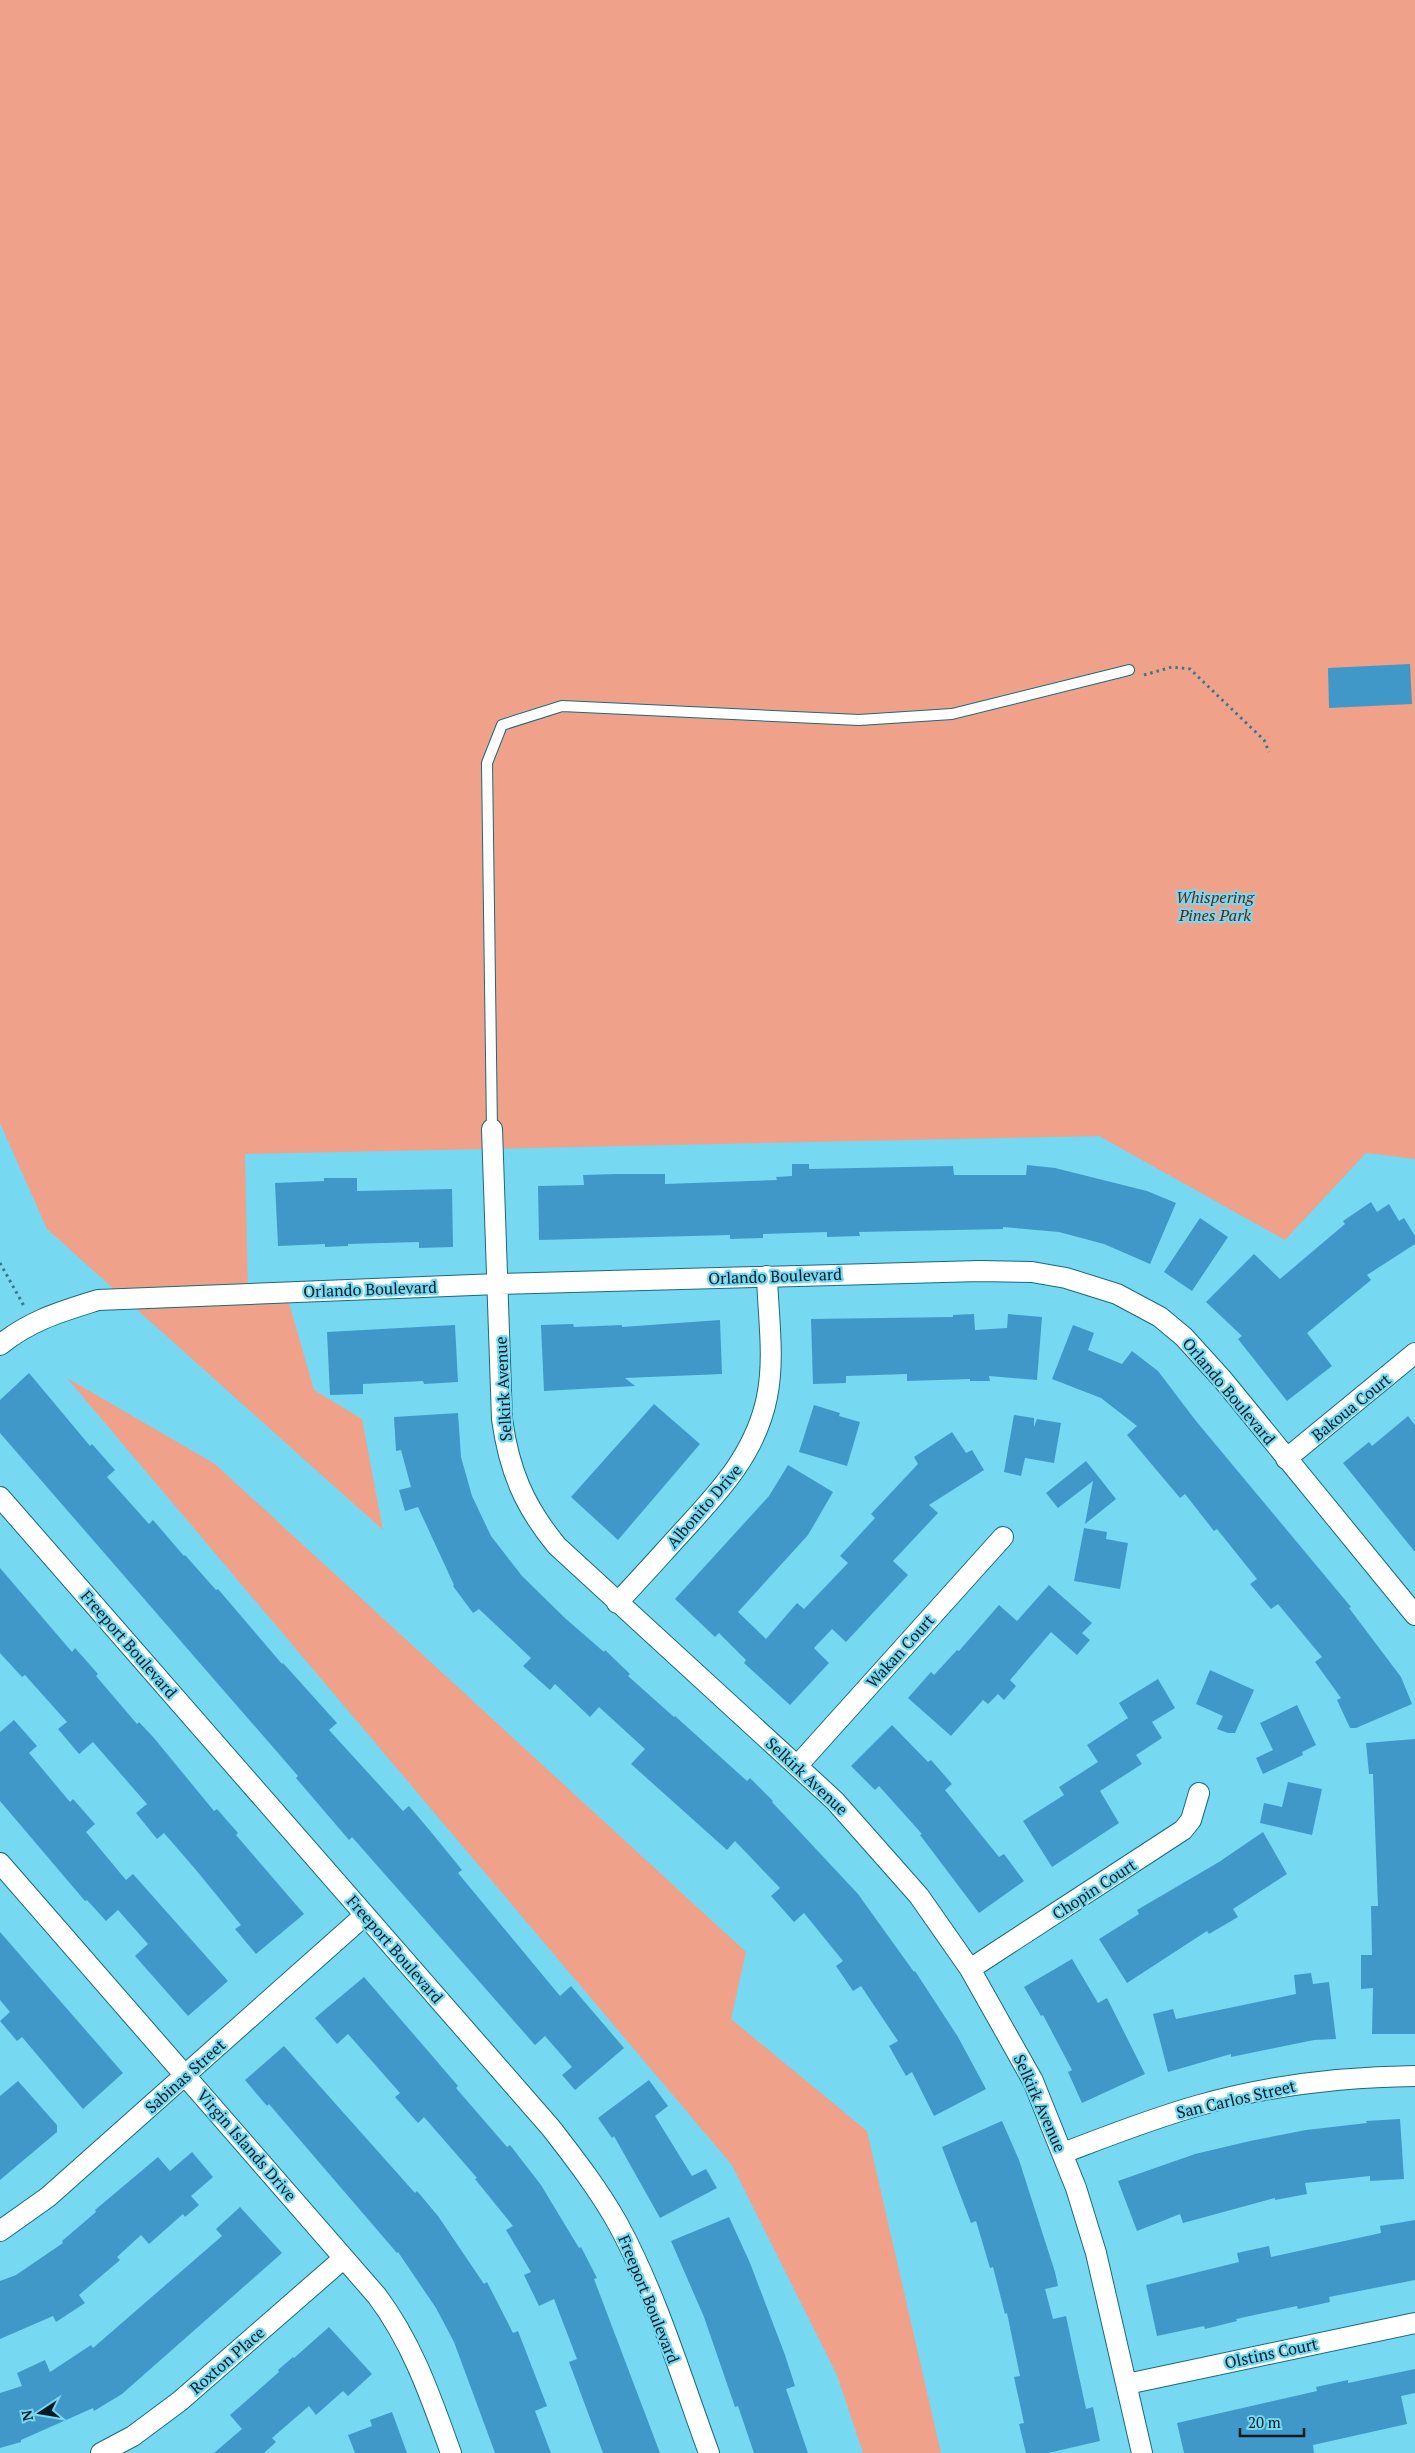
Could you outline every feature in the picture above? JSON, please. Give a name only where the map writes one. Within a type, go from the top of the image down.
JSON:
[{"type":"street","name":"Selkirk Avenue","points":[[492,1129],[502,1419],[506,1446],[514,1475],[540,1525],[557,1546],[617,1603],[836,1801],[896,1867],[970,1969],[996,2012],[1033,2081],[1063,2154],[1096,2253],[1142,2453]]},
{"type":"street","name":"Orlando Boulevard","points":[[0,1346],[44,1317],[98,1300],[498,1284],[767,1276],[1010,1271],[1050,1275],[1099,1287],[1146,1310],[1184,1337],[1223,1380],[1415,1614]]},
{"type":"street","name":"Albonito Drive","points":[[617,1603],[721,1490],[744,1458],[753,1440],[761,1421],[770,1371],[767,1276]]},
{"type":"street","name":"Bakoua Court","points":[[1286,1459],[1415,1353]]},
{"type":"street","name":"Freeport Boulevard","points":[[0,1497],[551,2128],[607,2206],[641,2270],[709,2453]]},
{"type":"street","name":"Wakan Court","points":[[797,1766],[1003,1537]]},
{"type":"street","name":"Chopin Court","points":[[970,1969],[1183,1830],[1190,1820],[1199,1793]]},
{"type":"street","name":"Virgin Islands Drive","points":[[0,1863],[382,2302],[408,2343],[423,2377],[451,2453]]},
{"type":"street","name":"Sabinas Street","points":[[0,2231],[48,2197],[365,1915]]},
{"type":"street","name":"San Carlos Street","points":[[1063,2154],[1137,2124],[1201,2104],[1235,2096],[1327,2080],[1415,2076]]},
{"type":"street","name":"Roxton Place","points":[[101,2453],[133,2436],[180,2401],[344,2258]]},
{"type":"street","name":"Olstins Court","points":[[1127,2384],[1415,2323]]},
{"type":"lane","points":[[492,1129],[487,763],[502,725],[562,706],[859,720],[952,714],[1130,670]]},
{"type":"path","points":[[1139,676],[1172,667],[1190,669],[1264,740],[1269,752]]},
{"type":"path","points":[[0,1263],[34,1323]]},
{"type":"green space","name":"Whispering Pines Park","points":[[0,0],[1415,0],[1415,1159],[1366,1153],[1285,1240],[1099,1136],[245,1154],[248,1292],[285,1289],[314,1390],[362,1419],[383,1530],[47,1229],[0,1123]]},
{"type":"green space","points":[[67,1378],[215,1464],[746,1952],[731,2019],[867,2131],[941,2453],[863,2453],[837,2375],[732,2165]]},
{"type":"building","points":[[1410,664],[1412,704],[1329,708],[1328,668]]},
{"type":"building","points":[[792,1164],[809,1164],[809,1169],[953,1166],[954,1175],[1026,1175],[1027,1165],[1055,1168],[1147,1191],[1176,1203],[1150,1264],[1104,1244],[1059,1232],[1003,1227],[1003,1229],[859,1232],[860,1236],[827,1237],[827,1232],[763,1234],[763,1238],[730,1239],[730,1235],[539,1240],[538,1186],[584,1185],[583,1175],[617,1174],[665,1174],[665,1184],[777,1180],[776,1177],[792,1176]]},
{"type":"building","points":[[324,1178],[357,1178],[357,1191],[452,1189],[453,1247],[419,1248],[419,1242],[348,1244],[348,1246],[325,1247],[325,1244],[278,1246],[275,1183],[324,1181]]},
{"type":"building","points":[[1371,1202],[1377,1212],[1389,1204],[1399,1221],[1404,1218],[1415,1236],[1415,1244],[1367,1275],[1371,1280],[1307,1333],[1332,1366],[1287,1401],[1238,1339],[1242,1336],[1206,1302],[1254,1254],[1280,1279],[1345,1224],[1343,1221]]},
{"type":"building","points":[[1200,1218],[1228,1237],[1192,1291],[1164,1272]]},
{"type":"building","points":[[974,1314],[975,1330],[1007,1328],[1008,1314],[1042,1317],[1037,1380],[989,1376],[990,1381],[970,1381],[970,1379],[907,1381],[907,1374],[846,1376],[846,1383],[813,1384],[811,1319],[953,1317],[953,1315]]},
{"type":"building","points":[[720,1320],[722,1374],[625,1378],[635,1386],[544,1391],[541,1325],[573,1324],[574,1327],[622,1325],[622,1327]]},
{"type":"building","points":[[455,1325],[458,1382],[424,1384],[423,1381],[363,1384],[363,1394],[330,1395],[327,1332]]},
{"type":"building","points":[[1073,1325],[1094,1333],[1088,1350],[1122,1364],[1132,1351],[1158,1371],[1196,1421],[1351,1607],[1349,1608],[1401,1677],[1412,1704],[1356,1728],[1350,1728],[1337,1700],[1341,1698],[1315,1662],[1322,1657],[1278,1604],[1271,1609],[1250,1584],[1257,1579],[1217,1529],[1214,1531],[1185,1494],[1180,1498],[1127,1435],[1137,1426],[1101,1398],[1052,1379]]},
{"type":"building","points":[[29,1373],[90,1446],[92,1444],[115,1470],[107,1477],[149,1524],[153,1520],[216,1590],[218,1589],[282,1664],[337,1723],[329,1730],[403,1811],[409,1806],[462,1870],[458,1873],[560,1996],[571,1986],[624,2048],[575,2090],[562,2075],[572,2067],[545,2036],[535,2045],[352,1837],[349,1840],[296,1778],[298,1776],[0,1433],[0,1400]]},
{"type":"building","points":[[654,1404],[700,1444],[618,1540],[571,1497]]},
{"type":"building","points":[[814,1405],[840,1413],[839,1416],[860,1422],[847,1466],[799,1452]]},
{"type":"building","points":[[458,1413],[461,1457],[472,1496],[491,1536],[522,1576],[566,1619],[604,1652],[605,1650],[630,1674],[628,1676],[674,1717],[747,1781],[750,1778],[858,1894],[915,1971],[958,2037],[986,2089],[934,2116],[912,2072],[906,2076],[889,2046],[898,2041],[861,1986],[853,1991],[836,1966],[843,1961],[804,1913],[794,1922],[771,1896],[780,1888],[735,1841],[727,1850],[631,1764],[645,1749],[599,1707],[590,1717],[555,1684],[550,1690],[523,1666],[531,1658],[479,1609],[473,1613],[453,1586],[418,1507],[405,1511],[399,1490],[411,1487],[401,1450],[396,1451],[394,1417]]},
{"type":"building","points":[[1014,1415],[1034,1418],[1034,1427],[1037,1419],[1061,1423],[1054,1463],[1025,1458],[1021,1476],[1004,1472]]},
{"type":"building","points":[[1408,1416],[1415,1425],[1415,1552],[1343,1463],[1369,1442],[1372,1446]]},
{"type":"building","points":[[952,1432],[966,1453],[972,1450],[984,1470],[929,1505],[938,1513],[893,1561],[908,1575],[846,1642],[832,1629],[814,1648],[829,1663],[790,1705],[744,1663],[746,1660],[719,1633],[715,1637],[675,1599],[769,1496],[788,1465],[833,1492],[808,1535],[738,1612],[766,1639],[797,1603],[804,1609],[848,1563],[840,1556],[875,1518],[871,1514],[918,1464],[914,1457]]},
{"type":"building","points":[[1086,1461],[1116,1499],[1085,1524],[1093,1481],[1058,1508],[1046,1493]]},
{"type":"building","points":[[1084,1528],[1107,1532],[1106,1539],[1128,1543],[1120,1589],[1074,1581]]},
{"type":"building","points":[[0,1568],[72,1652],[75,1648],[98,1674],[96,1676],[137,1724],[139,1722],[154,1738],[214,1811],[217,1809],[238,1833],[236,1835],[304,1914],[256,1954],[235,1929],[241,1925],[196,1870],[164,1833],[157,1839],[136,1813],[147,1804],[93,1742],[79,1754],[58,1729],[67,1722],[25,1675],[22,1677],[0,1653]]},
{"type":"building","points":[[1049,1585],[1092,1623],[1082,1633],[1090,1640],[1077,1655],[1051,1632],[1010,1680],[1016,1686],[1004,1700],[998,1694],[988,1704],[983,1700],[951,1736],[908,1698],[931,1672],[934,1675],[957,1650],[959,1651],[999,1605],[1017,1621]]},
{"type":"building","points":[[1210,1670],[1254,1690],[1235,1733],[1228,1733],[1217,1729],[1223,1716],[1196,1704]]},
{"type":"building","points":[[1158,1679],[1175,1708],[1152,1722],[1162,1738],[1136,1755],[1142,1764],[1100,1791],[1119,1823],[1052,1867],[1023,1821],[1064,1795],[1059,1787],[1098,1762],[1087,1745],[1128,1718],[1119,1703]]},
{"type":"building","points":[[1297,1705],[1316,1745],[1302,1752],[1303,1755],[1263,1774],[1256,1758],[1273,1750],[1260,1723]]},
{"type":"building","points":[[14,1720],[37,1746],[29,1753],[70,1802],[73,1799],[95,1824],[86,1832],[126,1880],[133,1874],[228,1981],[188,2016],[135,1956],[148,1944],[118,1910],[106,1921],[87,1900],[85,1901],[0,1801],[0,1732]]},
{"type":"building","points":[[892,1725],[928,1762],[931,1760],[952,1784],[945,1790],[999,1857],[1004,1854],[1024,1881],[979,1913],[920,1835],[922,1834],[879,1786],[875,1790],[851,1766]]},
{"type":"building","points":[[1415,1739],[1415,2034],[1372,2034],[1373,1988],[1361,1989],[1361,1955],[1372,1955],[1371,1906],[1378,1906],[1373,1774],[1369,1774],[1366,1743]]},
{"type":"building","points":[[1288,1782],[1322,1789],[1312,1835],[1260,1823],[1264,1803],[1282,1807]]},
{"type":"building","points":[[1263,1832],[1287,1874],[1233,1909],[1238,1917],[1209,1934],[1207,1931],[1127,1983],[1099,1939],[1139,1914],[1137,1910],[1219,1862]]},
{"type":"building","points":[[0,1932],[123,2073],[83,2109],[22,2037],[17,2041],[0,2021],[10,2012],[0,2000]]},
{"type":"building","points":[[1072,1959],[1098,2003],[1107,1998],[1145,2074],[1082,2103],[1068,2072],[1072,2070],[1043,2015],[1041,2016],[1024,1987]]},
{"type":"building","points":[[1311,1973],[1313,1984],[1329,1982],[1336,2039],[1314,2040],[1231,2057],[1231,2054],[1168,2072],[1153,2014],[1173,2009],[1176,2019],[1296,1994],[1294,1975]]},
{"type":"building","points":[[364,1977],[458,2086],[456,2088],[507,2147],[510,2145],[541,2185],[579,2248],[581,2247],[597,2278],[594,2279],[660,2453],[603,2453],[569,2362],[577,2359],[554,2299],[539,2306],[524,2275],[531,2272],[506,2230],[513,2226],[475,2179],[477,2178],[424,2117],[418,2123],[395,2097],[400,2093],[348,2034],[337,2044],[315,2018]]},
{"type":"building","points":[[284,2046],[415,2193],[417,2191],[438,2216],[484,2284],[487,2282],[513,2333],[518,2331],[547,2406],[535,2411],[551,2453],[495,2453],[454,2342],[436,2308],[398,2252],[269,2104],[267,2106],[245,2080]]},
{"type":"building","points":[[649,2080],[668,2106],[655,2116],[692,2176],[706,2169],[717,2188],[660,2218],[614,2136],[612,2138],[598,2118]]},
{"type":"building","points":[[18,2081],[57,2125],[57,2132],[0,2180],[0,2096]]},
{"type":"building","points":[[1400,2119],[1404,2179],[1370,2181],[1370,2176],[1305,2183],[1307,2194],[1275,2200],[1275,2198],[1183,2223],[1180,2214],[1137,2231],[1118,2181],[1195,2154],[1250,2141],[1306,2130],[1367,2123],[1366,2121]]},
{"type":"building","points":[[1002,2121],[1019,2160],[1055,2272],[1058,2286],[1045,2289],[1053,2319],[1066,2316],[1086,2409],[1093,2407],[1100,2441],[1048,2453],[1026,2453],[1019,2424],[1024,2423],[1014,2377],[1020,2376],[1007,2313],[1005,2314],[993,2267],[990,2268],[976,2221],[971,2223],[942,2147]]},
{"type":"building","points":[[192,2152],[213,2177],[191,2196],[199,2205],[185,2217],[183,2214],[149,2244],[141,2235],[117,2257],[120,2260],[79,2295],[85,2303],[56,2322],[53,2316],[0,2339],[0,2281],[16,2275],[63,2243],[62,2241],[96,2212],[95,2210],[158,2157],[170,2171]]},
{"type":"building","points":[[240,2207],[282,2253],[122,2394],[94,2411],[93,2408],[21,2440],[21,2442],[0,2448],[0,2393],[22,2386],[17,2373],[45,2360],[50,2372],[91,2345],[93,2348],[222,2236],[216,2229]]},
{"type":"building","points":[[729,2217],[750,2263],[785,2355],[795,2386],[786,2389],[808,2453],[754,2453],[738,2406],[735,2407],[704,2317],[671,2241]]},
{"type":"building","points":[[1415,2220],[1415,2280],[1329,2297],[1330,2302],[1298,2309],[1297,2306],[1236,2319],[1237,2321],[1205,2329],[1204,2326],[1157,2336],[1146,2285],[1239,2262],[1237,2253],[1269,2246],[1271,2257],[1381,2233],[1380,2226]]},
{"type":"building","points":[[329,2327],[372,2374],[348,2396],[343,2391],[316,2415],[309,2406],[272,2438],[276,2442],[264,2453],[214,2453],[242,2429],[230,2415],[279,2372],[278,2370]]},
{"type":"building","points":[[1415,2369],[1415,2393],[1401,2396],[1407,2424],[1313,2445],[1314,2453],[1184,2453],[1177,2423],[1317,2391],[1316,2387],[1348,2380],[1348,2383]]},
{"type":"building","points":[[392,2412],[407,2453],[355,2453],[348,2435],[372,2426],[370,2420]]}]
